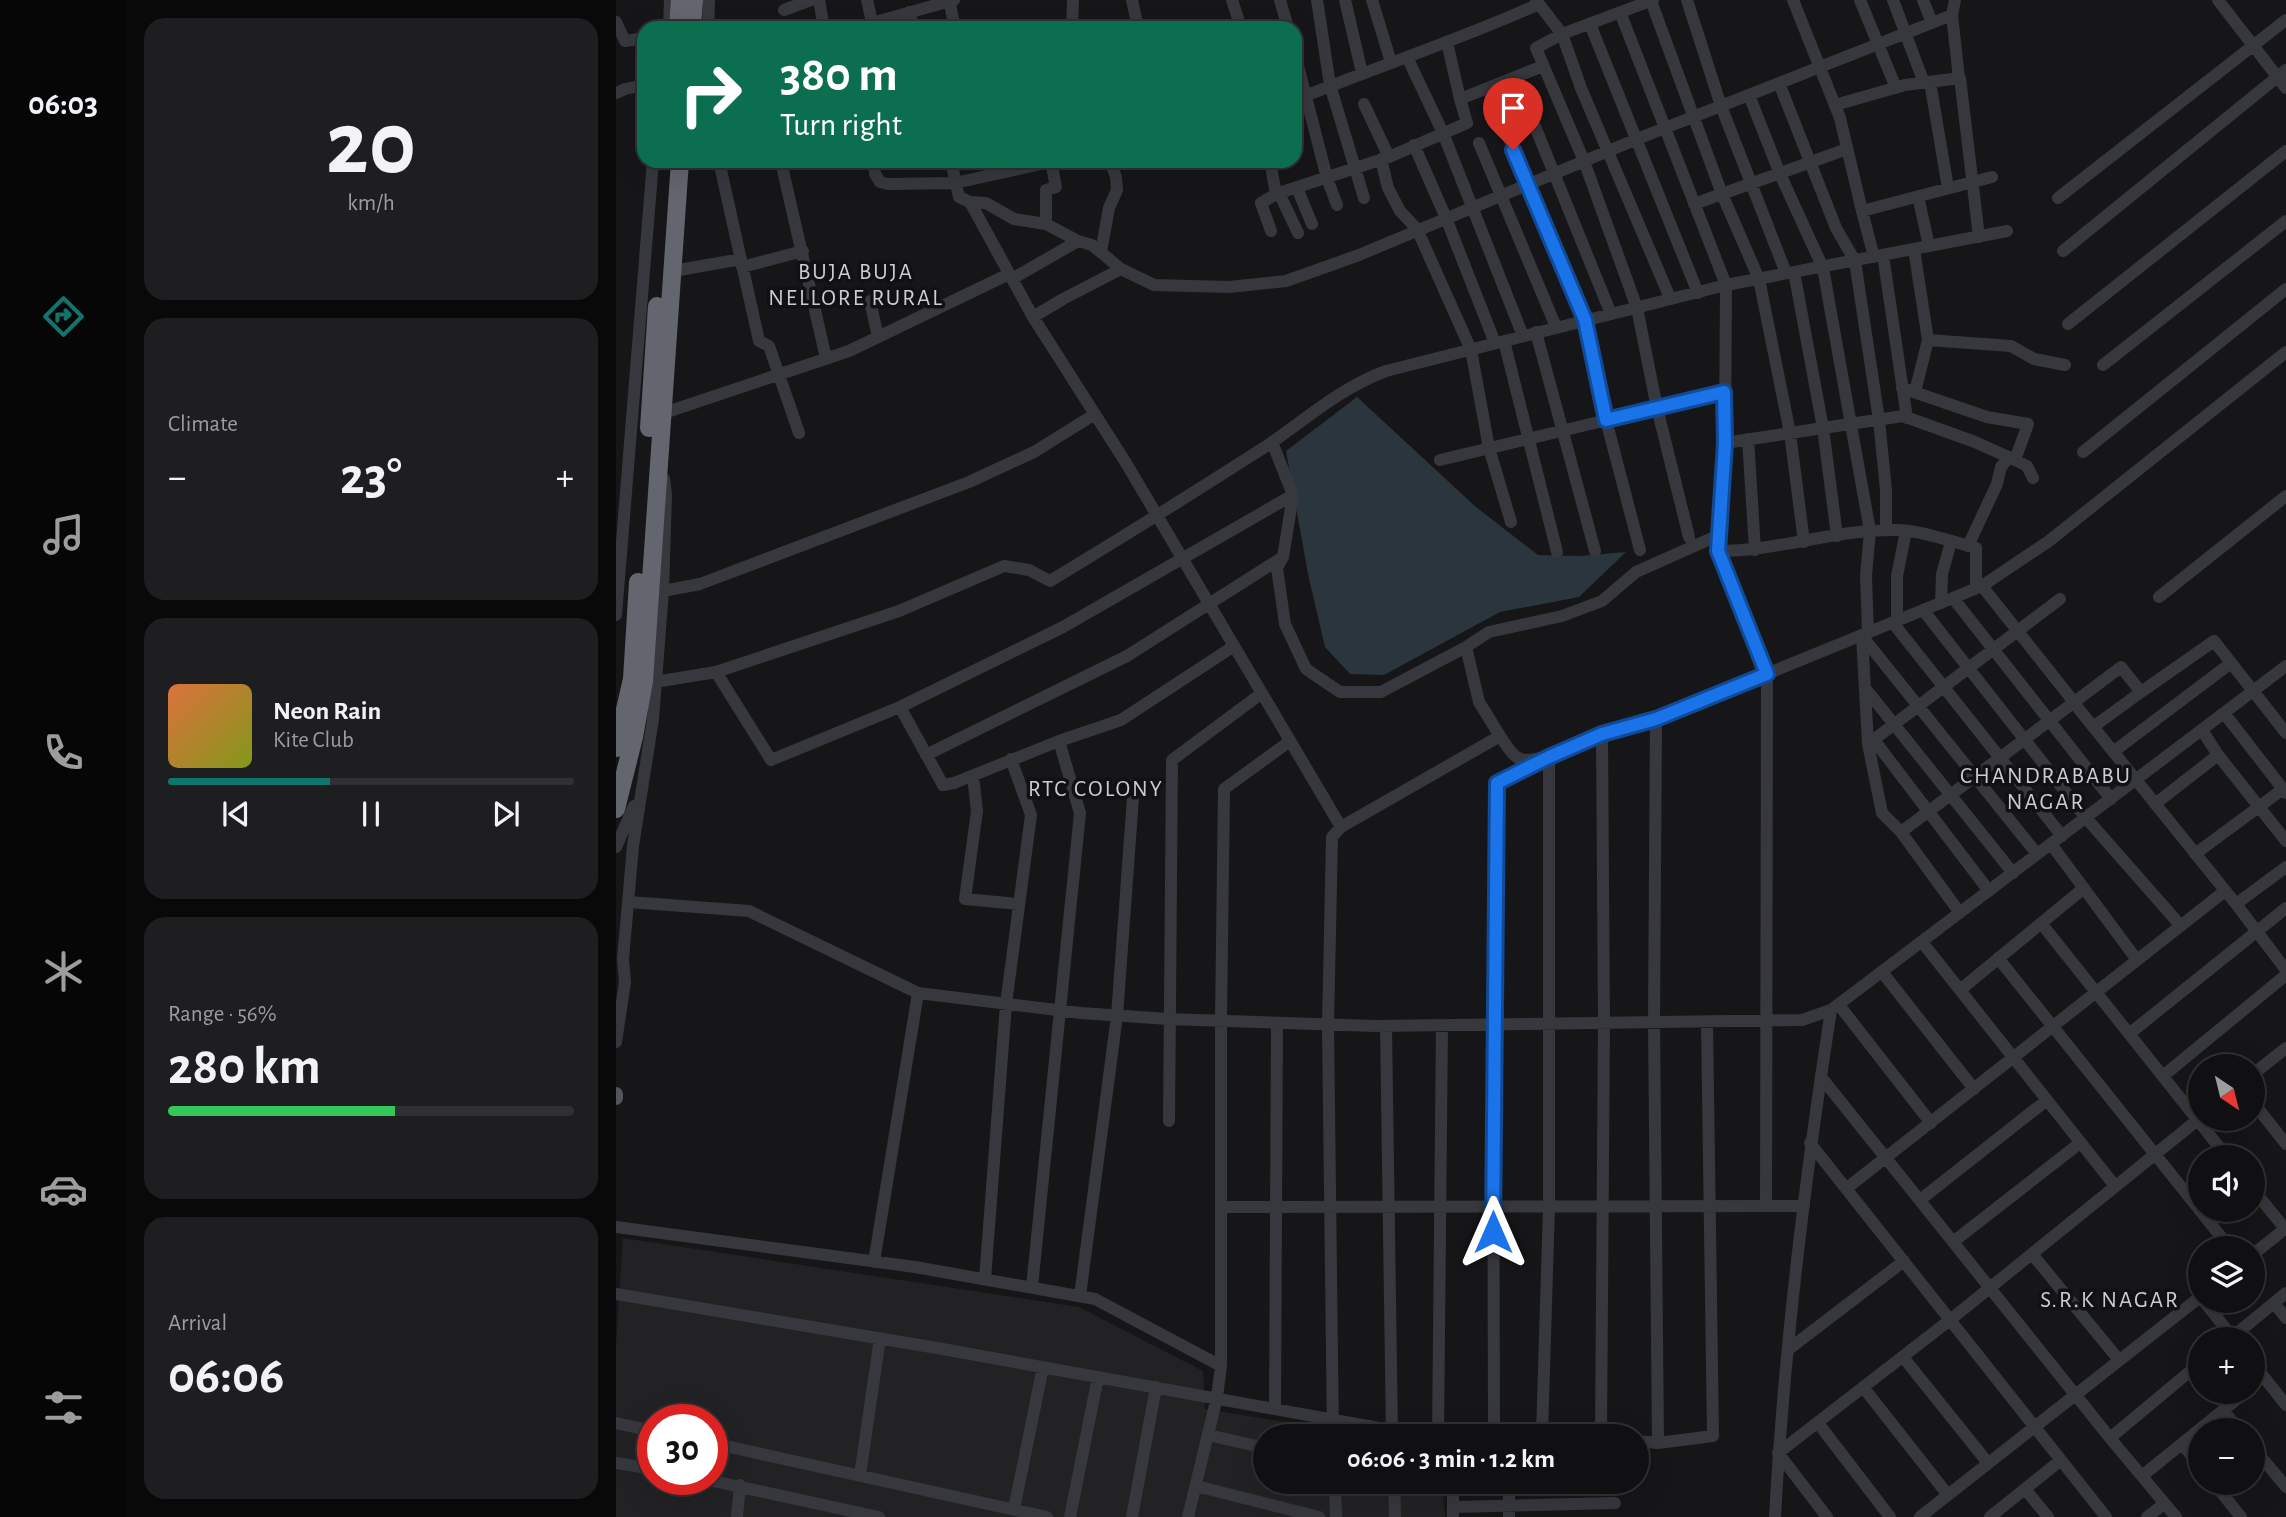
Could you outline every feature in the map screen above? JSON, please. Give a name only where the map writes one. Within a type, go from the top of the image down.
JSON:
[{"type":"highway","points":[[678,21],[680,0]]},
{"type":"highway","points":[[692,21],[694,0]]},
{"type":"highway","points":[[616,748],[632,679],[668,168]]},
{"type":"highway","points":[[616,809],[634,737],[644,681],[679,168]]},
{"type":"street","points":[[669,21],[670,0]]},
{"type":"street","points":[[708,21],[709,0]]},
{"type":"street","points":[[784,9],[811,0]]},
{"type":"street","points":[[819,0],[823,21]]},
{"type":"street","points":[[867,0],[870,21]]},
{"type":"street","points":[[878,21],[911,8],[951,0],[954,21]]},
{"type":"street","points":[[1072,21],[1073,0]]},
{"type":"street","points":[[1132,0],[1137,21]]},
{"type":"street","points":[[1232,0],[1239,21]]},
{"type":"street","points":[[1280,0],[1286,21]]},
{"type":"street","points":[[1317,0],[1331,85],[1364,198]]},
{"type":"street","points":[[1345,0],[1362,72]]},
{"type":"street","points":[[1373,0],[1391,62]]},
{"type":"street","points":[[1689,537],[1657,408],[1637,308],[1584,161],[1535,48],[1562,34],[1652,0],[1722,194],[1759,279],[1790,433],[1804,542]]},
{"type":"street","points":[[1687,0],[1721,106],[1750,184],[1790,273],[1823,428],[1837,536]]},
{"type":"street","points":[[1793,0],[1840,118],[1862,211],[1879,256],[1908,390],[1907,418]]},
{"type":"street","points":[[1860,0],[1896,88]]},
{"type":"street","points":[[1893,0],[1927,82],[1948,188]]},
{"type":"street","points":[[1923,0],[1932,23]]},
{"type":"street","points":[[2218,0],[2254,46],[2282,74],[2286,89]]},
{"type":"street","points":[[1960,1],[1952,15],[1979,237]]},
{"type":"street","points":[[1302,97],[1447,42],[1538,2],[1562,34],[1670,299]]},
{"type":"street","points":[[1620,12],[1726,285],[1725,443],[1718,551],[1767,674],[1766,1206]]},
{"type":"street","points":[[952,168],[959,197],[970,202],[986,203],[1014,219],[1046,224],[1078,241],[1092,245],[1121,269],[1154,285],[1229,286],[1286,281],[1359,255],[1664,128],[1952,15]]},
{"type":"street","points":[[2058,198],[2286,20]]},
{"type":"street","points":[[616,22],[620,42]]},
{"type":"street","points":[[1590,24],[1698,293]]},
{"type":"street","points":[[1271,231],[1261,203],[1278,194],[1385,158],[1467,123],[1447,42]]},
{"type":"street","points":[[1407,57],[1530,334],[1563,430],[1595,551]]},
{"type":"street","points":[[1460,99],[1543,66]]},
{"type":"street","points":[[2063,251],[2282,74]]},
{"type":"street","points":[[1835,105],[1896,88],[1959,79]]},
{"type":"street","points":[[1779,83],[1836,229],[1855,261],[1879,420],[1886,489],[1886,530]]},
{"type":"street","points":[[616,93],[637,86]]},
{"type":"street","points":[[1749,95],[1780,174],[1823,268],[1870,531],[1866,576],[1865,688],[1882,813],[1901,832],[1960,913]]},
{"type":"street","points":[[1302,100],[1337,205]]},
{"type":"street","points":[[1364,104],[1385,158],[1388,188],[1400,211],[1417,229],[1471,350],[1489,448],[1511,522]]},
{"type":"street","points":[[1530,114],[1611,314]]},
{"type":"street","points":[[1506,132],[1585,320],[1606,420],[1640,550]]},
{"type":"street","points":[[1479,143],[1556,327]]},
{"type":"street","points":[[1414,145],[1500,342],[1557,552]]},
{"type":"street","points":[[1694,204],[1847,149]]},
{"type":"street","points":[[2068,324],[2286,150]]},
{"type":"street","points":[[616,615],[652,168]]},
{"type":"street","points":[[616,1042],[625,982],[623,960],[633,846],[653,719],[663,591],[666,495],[659,447],[670,411],[687,168]]},
{"type":"street","points":[[721,168],[759,341],[769,346],[799,433]]},
{"type":"street","points":[[782,168],[826,358]]},
{"type":"street","points":[[875,168],[880,182],[888,184],[955,183],[1020,168]]},
{"type":"street","points":[[1046,224],[1046,190],[1056,187],[1052,168]]},
{"type":"street","points":[[1101,252],[1109,208],[1117,190],[1113,168]]},
{"type":"street","points":[[1272,168],[1278,194],[1297,233]]},
{"type":"street","points":[[1862,211],[1992,177]]},
{"type":"street","points":[[1297,188],[1312,224]]},
{"type":"street","points":[[1918,197],[1929,246]]},
{"type":"street","points":[[970,202],[1033,317],[1158,516],[1341,827]]},
{"type":"street","points":[[2103,365],[2286,220]]},
{"type":"street","points":[[655,682],[716,672],[899,611],[1004,566],[1029,570],[1050,582],[1158,516],[1328,402],[1372,376],[1726,285],[2007,231]]},
{"type":"street","points":[[670,411],[826,358],[878,337],[1010,276],[1078,241]]},
{"type":"street","points":[[1908,390],[1928,340],[1914,249]]},
{"type":"street","points":[[679,270],[741,263],[803,251]]},
{"type":"street","points":[[1033,317],[1121,269]]},
{"type":"street","points":[[2084,452],[2286,289]]},
{"type":"street","points":[[870,301],[878,337]]},
{"type":"street","points":[[1928,340],[2011,346],[2034,359],[2064,365]]},
{"type":"street","points":[[1494,1424],[1493,1024],[1497,783],[1602,734],[1656,719],[1979,587],[2049,541],[2286,352]]},
{"type":"street","points":[[1908,390],[1987,417],[2028,424],[2012,458],[2001,467],[1997,484],[1968,546]]},
{"type":"street","points":[[1440,460],[1724,392]]},
{"type":"street","points":[[663,591],[700,584],[969,482],[1034,452],[1095,414]]},
{"type":"street","points":[[1725,443],[1907,418],[2012,458],[2027,466],[2033,478]]},
{"type":"street","points":[[1748,439],[1755,550]]},
{"type":"street","points":[[1272,442],[1293,495],[1283,557],[1278,568],[1285,624],[1306,669],[1340,692],[1381,692],[1489,632],[1562,616],[1602,601],[1636,572],[1719,535]]},
{"type":"street","points":[[716,672],[771,760],[900,707],[1063,627],[1293,495]]},
{"type":"street","points":[[2159,597],[2286,496]]},
{"type":"street","points":[[1718,551],[1755,550],[1886,530],[1906,531],[1976,548],[1979,587],[2017,630],[2236,904],[2286,972],[2163,1076]]},
{"type":"street","points":[[1906,531],[1896,576],[1895,622],[2000,758],[2056,840],[2084,888],[2137,960]]},
{"type":"street","points":[[1951,542],[1942,573],[1947,600],[1993,648],[2111,799]]},
{"type":"street","points":[[926,755],[1127,656],[1283,557]]},
{"type":"street","points":[[1871,742],[2060,599]]},
{"type":"street","points":[[1923,610],[2086,818],[2181,926]]},
{"type":"street","points":[[1865,634],[1918,706],[2037,855]]},
{"type":"street","points":[[2093,727],[2214,641],[2286,733]]},
{"type":"street","points":[[900,707],[943,785],[1121,720],[1234,646]]},
{"type":"street","points":[[1466,647],[1479,702],[1514,757],[1524,761],[1549,757]]},
{"type":"street","points":[[2113,752],[2231,663]]},
{"type":"street","points":[[1901,832],[2121,667],[2141,692]]},
{"type":"street","points":[[629,902],[749,911],[918,993],[1118,1016],[1387,1026],[1802,1020],[1835,1007],[2285,668]]},
{"type":"street","points":[[1865,688],[2013,873]]},
{"type":"street","points":[[1169,1121],[1172,760],[1262,693]]},
{"type":"street","points":[[2195,854],[2284,791],[2224,713]]},
{"type":"street","points":[[1656,719],[1654,1022],[1658,1443]]},
{"type":"street","points":[[2202,730],[2218,755],[2286,841]]},
{"type":"street","points":[[1601,1424],[1604,1023],[1602,734]]},
{"type":"street","points":[[1333,1424],[1328,1025],[1332,838],[1341,827],[1500,736]]},
{"type":"street","points":[[1032,1287],[1080,813],[1059,741]]},
{"type":"street","points":[[1188,1517],[1217,1397],[1221,1366],[1224,789],[1290,741]]},
{"type":"street","points":[[1871,742],[1989,891]]},
{"type":"street","points":[[2155,804],[2218,755]]},
{"type":"street","points":[[1538,1424],[1549,1206],[1549,757]]},
{"type":"street","points":[[985,1279],[1006,1004],[1031,815],[1011,759]]},
{"type":"street","points":[[973,776],[977,811],[965,899],[1019,904]]},
{"type":"street","points":[[1080,1296],[1118,1016],[1134,784]]},
{"type":"street","points":[[616,847],[642,790]]},
{"type":"street","points":[[2236,904],[2286,867]]},
{"type":"street","points":[[1959,990],[2084,888]]},
{"type":"street","points":[[1847,1188],[2225,891]]},
{"type":"street","points":[[2129,1034],[2256,930],[2284,913]]},
{"type":"street","points":[[2040,923],[2188,1106]]},
{"type":"street","points":[[1922,942],[2115,1186]]},
{"type":"street","points":[[1998,958],[2220,1236]]},
{"type":"street","points":[[1882,972],[1974,1089]]},
{"type":"street","points":[[616,1007],[625,982]]},
{"type":"street","points":[[874,1262],[918,993]]},
{"type":"street","points":[[1775,1517],[1778,1453],[1810,1143],[1835,1007]]},
{"type":"street","points":[[1835,1007],[1931,1123]]},
{"type":"street","points":[[1649,1442],[1713,1436],[1707,1022]]},
{"type":"street","points":[[1275,1408],[1277,1023]]},
{"type":"street","points":[[1438,1424],[1442,1025]]},
{"type":"street","points":[[1387,1026],[1392,1424]]},
{"type":"street","points":[[2265,1066],[2284,1054]]},
{"type":"street","points":[[1821,1077],[2176,1517]]},
{"type":"street","points":[[1920,1200],[2047,1100]]},
{"type":"street","points":[[2265,1117],[2286,1144]]},
{"type":"street","points":[[1778,1453],[1951,1320],[2188,1128]]},
{"type":"street","points":[[1810,1143],[2106,1517]]},
{"type":"street","points":[[1953,1242],[2080,1143]]},
{"type":"street","points":[[2265,1204],[2286,1230],[2265,1245]]},
{"type":"street","points":[[1222,1206],[1804,1206]]},
{"type":"street","points":[[616,1227],[874,1262],[1095,1299],[1221,1366]]},
{"type":"street","points":[[2032,1254],[2119,1360]]},
{"type":"street","points":[[1789,1349],[1904,1261]]},
{"type":"street","points":[[2245,1327],[2286,1293]]},
{"type":"street","points":[[616,1294],[1217,1397],[1354,1424]]},
{"type":"street","points":[[2274,1303],[2286,1318]]},
{"type":"street","points":[[1920,1517],[2188,1308]]},
{"type":"street","points":[[860,1475],[880,1338]]},
{"type":"street","points":[[1903,1357],[1988,1464]]},
{"type":"street","points":[[1014,1509],[1043,1367]]},
{"type":"street","points":[[2110,1438],[2188,1373]]},
{"type":"street","points":[[1070,1517],[1098,1377]]},
{"type":"street","points":[[2265,1378],[2286,1405]]},
{"type":"street","points":[[1132,1517],[1156,1387]]},
{"type":"street","points":[[1863,1387],[1948,1494]]},
{"type":"street","points":[[2142,1476],[2231,1404]]},
{"type":"street","points":[[2223,1410],[2229,1418]]},
{"type":"street","points":[[616,1423],[637,1428]]},
{"type":"street","points":[[1818,1423],[1890,1517]]},
{"type":"street","points":[[1208,1436],[1253,1445]]},
{"type":"street","points":[[2182,1444],[2188,1451]]},
{"type":"street","points":[[728,1446],[1048,1517]]},
{"type":"street","points":[[1778,1453],[1827,1517]]},
{"type":"street","points":[[1990,1517],[2061,1460]]},
{"type":"street","points":[[2265,1462],[2286,1487]]},
{"type":"street","points":[[616,1463],[637,1466]]},
{"type":"street","points":[[728,1483],[878,1517]]},
{"type":"street","points":[[737,1517],[740,1485]]},
{"type":"street","points":[[1196,1486],[1319,1517]]},
{"type":"street","points":[[2025,1489],[2048,1517]]},
{"type":"street","points":[[1335,1494],[1336,1517]]},
{"type":"street","points":[[1394,1494],[1395,1517]]},
{"type":"street","points":[[1453,1494],[1453,1512],[1564,1511],[1615,1503]]},
{"type":"street","points":[[2223,1495],[2241,1517]]},
{"type":"street","points":[[2147,1517],[2164,1503]]},
{"type":"shaded area","points":[[1357,397],[1476,507],[1538,555],[1580,556],[1626,552],[1579,597],[1500,612],[1384,675],[1350,674],[1325,647],[1308,574],[1286,451]]},
{"type":"shaded area","points":[[623,1238],[1079,1307],[1203,1371],[1205,1409],[1297,1424],[1253,1424],[1253,1494],[1443,1494],[1445,1517],[616,1517],[616,1343]]},
{"type":"district","name":"BUJA BUJA NELLORE RURAL","points":[[856,284]]},
{"type":"district","name":"RTC COLONY","points":[[1096,788]]},
{"type":"district","name":"CHANDRABABU NAGAR","points":[[2046,788]]},
{"type":"district","name":"S.R.K NAGAR","points":[[2110,1299]]},
{"type":"route","points":[[1493,1232],[1497,783],[1602,734],[1656,719],[1767,674],[1718,551],[1725,443],[1724,392],[1606,420],[1585,320],[1513,150]]}]
